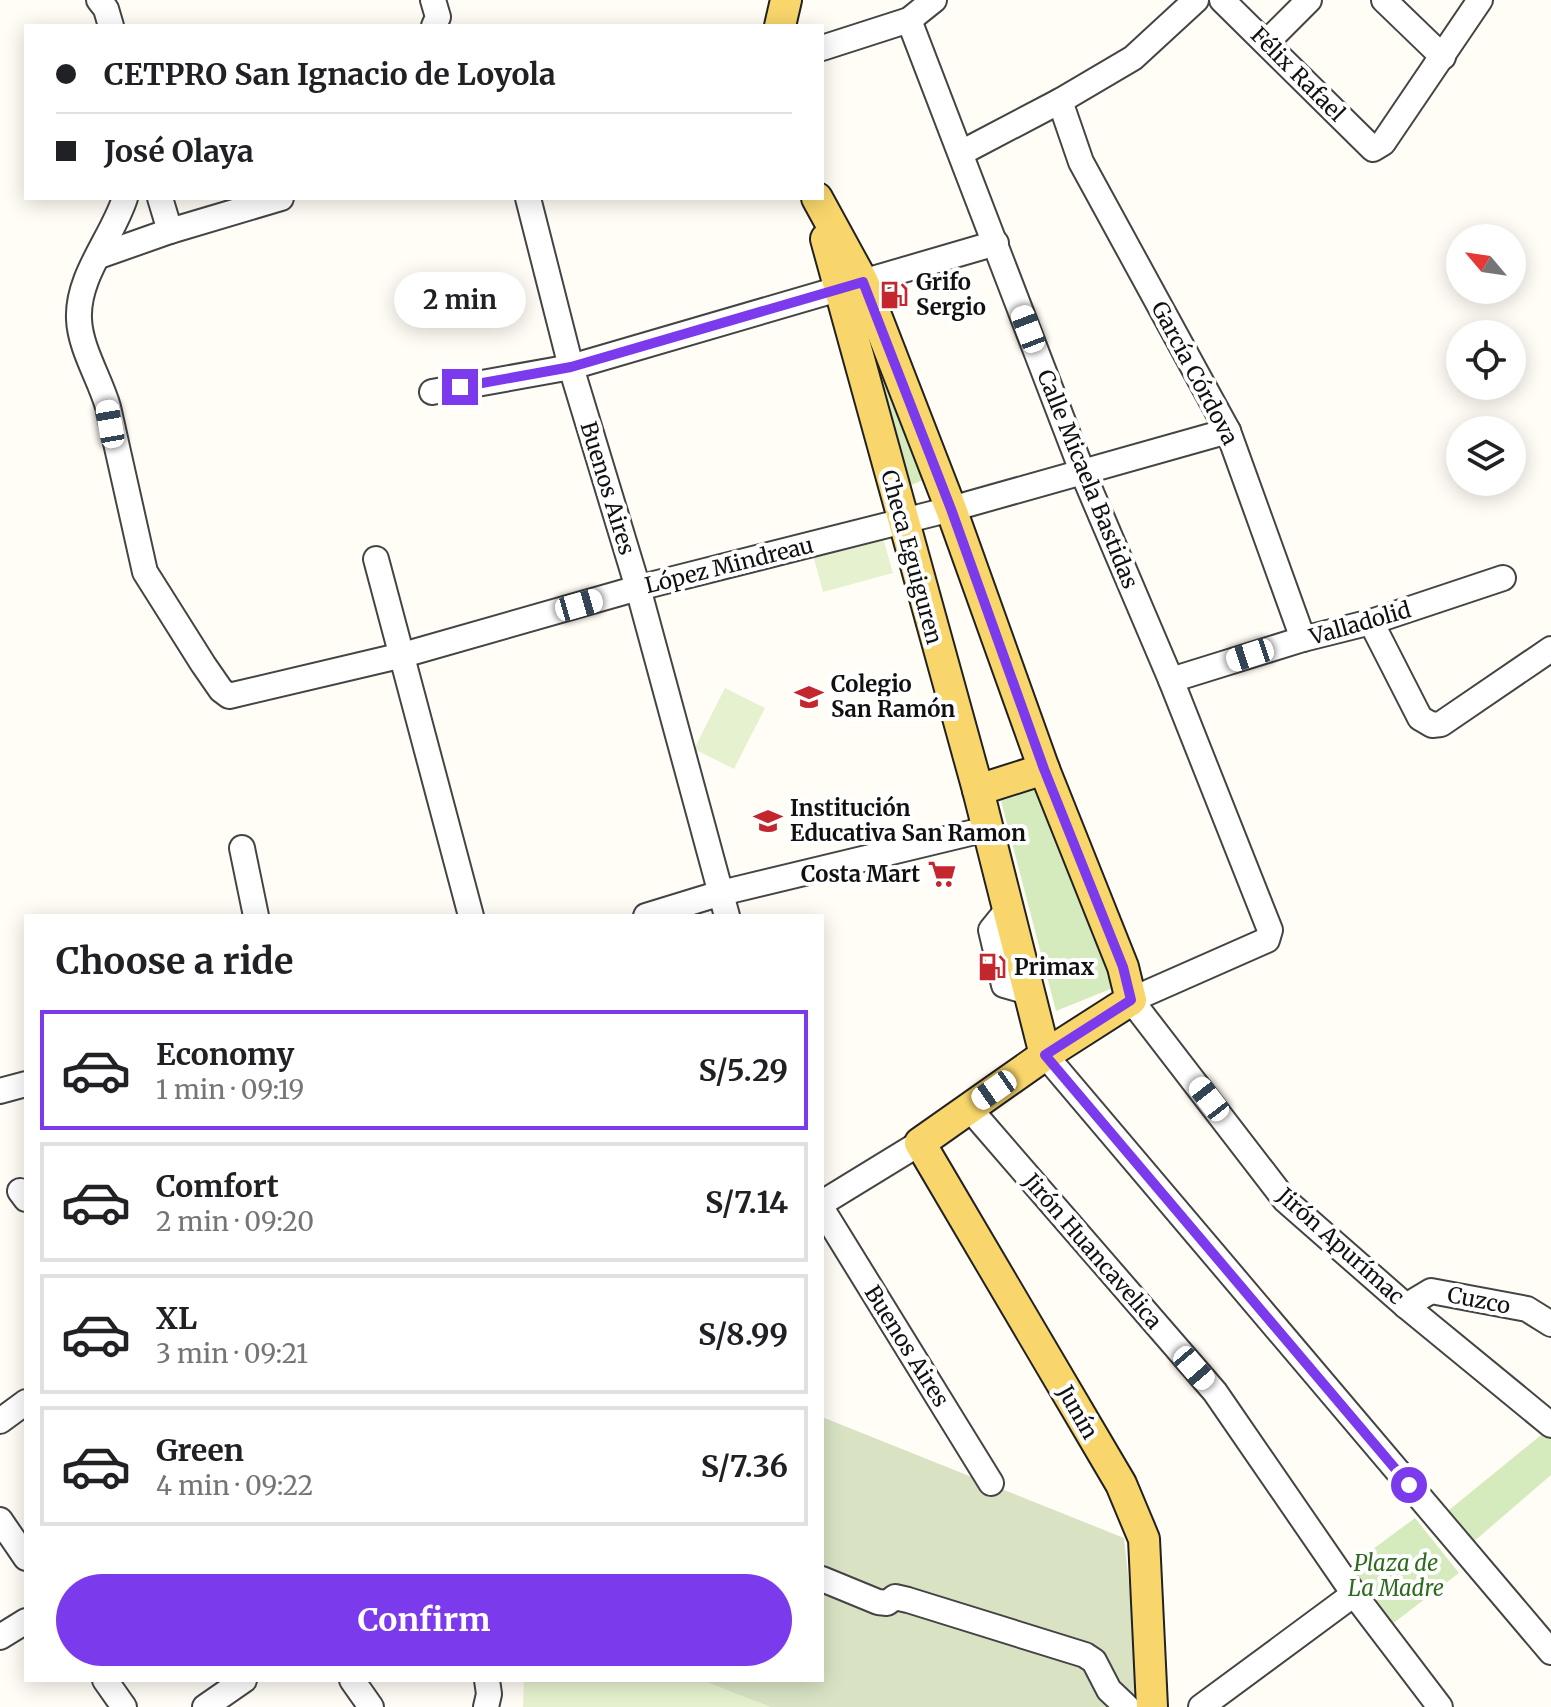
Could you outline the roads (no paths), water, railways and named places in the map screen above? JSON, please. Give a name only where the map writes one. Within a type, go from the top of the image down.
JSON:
[{"type":"main road","points":[[780,24],[786,0]]},
{"type":"main road","name":"Checa Eguiguren","points":[[817,200],[851,285],[902,521],[978,790],[1045,1055]]},
{"type":"main road","points":[[851,285],[951,509],[1044,769],[1123,967],[1131,1000],[1045,1055],[920,1143]]},
{"type":"main road","points":[[978,790],[1044,769]]},
{"type":"main road","name":"Junín","points":[[920,1143],[1121,1484],[1144,1539],[1152,1707]]},
{"type":"street","points":[[433,0],[438,17],[435,24]]},
{"type":"street","points":[[824,47],[909,20],[934,0]]},
{"type":"street","points":[[961,153],[1133,58],[1196,0]]},
{"type":"street","name":"Félix Rafael","points":[[1222,0],[1373,149],[1383,143],[1443,57]]},
{"type":"street","points":[[1267,42],[1309,0]]},
{"type":"street","points":[[1384,0],[1443,57],[1480,0]]},
{"type":"street","name":"Calle Micaela Bastidas","points":[[909,20],[1082,471],[1171,680],[1270,930],[1267,940],[1131,1000]]},
{"type":"street","name":"García Córdova","points":[[1060,101],[1081,162],[1228,431],[1303,639]]},
{"type":"street","points":[[99,256],[124,200]]},
{"type":"street","points":[[161,200],[170,231]]},
{"type":"street","points":[[99,256],[274,200]]},
{"type":"street","name":"Buenos Aires","points":[[529,200],[571,367],[638,588],[724,905]]},
{"type":"street","points":[[432,392],[571,367],[996,243]]},
{"type":"street","name":"López Mindreau","points":[[99,256],[82,288],[79,319],[85,349],[108,407],[139,553],[145,572],[203,664],[221,690],[229,696],[403,655],[638,588],[951,509],[1228,431]]},
{"type":"street","points":[[376,559],[470,914]]},
{"type":"street","name":"Valladolid","points":[[1171,680],[1303,639],[1371,622],[1503,578]]},
{"type":"street","points":[[1371,622],[1420,718],[1432,725],[1441,724],[1551,649]]},
{"type":"street","points":[[660,914],[724,905],[987,829]]},
{"type":"street","points":[[242,848],[256,914]]},
{"type":"street","name":"Jirón Apurímac","points":[[1131,1000],[1285,1200],[1406,1306],[1551,1425]]},
{"type":"street","points":[[1045,1055],[1551,1652]]},
{"type":"street","points":[[0,1091],[24,1085]]},
{"type":"street","name":"Jirón Huancavelica","points":[[969,1108],[1215,1392],[1354,1594],[1440,1707]]},
{"type":"street","points":[[824,1202],[920,1143]]},
{"type":"street","name":"Buenos Aires","points":[[824,1212],[991,1483]]},
{"type":"street","name":"Cuzco","points":[[1406,1306],[1431,1291],[1527,1309],[1551,1324]]},
{"type":"street","points":[[0,1421],[24,1403]]},
{"type":"street","points":[[0,1520],[24,1555]]},
{"type":"street","points":[[824,1580],[878,1602],[887,1603],[895,1597],[908,1600],[1085,1655],[1094,1661],[1109,1690],[1127,1707]]},
{"type":"street","points":[[1201,1707],[1354,1594]]},
{"type":"street","points":[[0,1637],[24,1622]]},
{"type":"street","points":[[106,1682],[124,1707]]},
{"type":"street","points":[[205,1707],[241,1682]]},
{"type":"street","points":[[353,1682],[371,1707]]},
{"type":"street","points":[[486,1707],[487,1682]]},
{"type":"place","name":"Grifo Sergio","points":[[894,295]]},
{"type":"place","name":"Colegio San Ramón","points":[[809,697]]},
{"type":"place","name":"Institución Educativa San Ramon","points":[[768,821]]},
{"type":"place","name":"Costa Mart","points":[[942,874]]},
{"type":"place","name":"Primax","points":[[992,967]]},
{"type":"park label","name":"Plaza de La Madre","points":[[1396,1576]]}]
